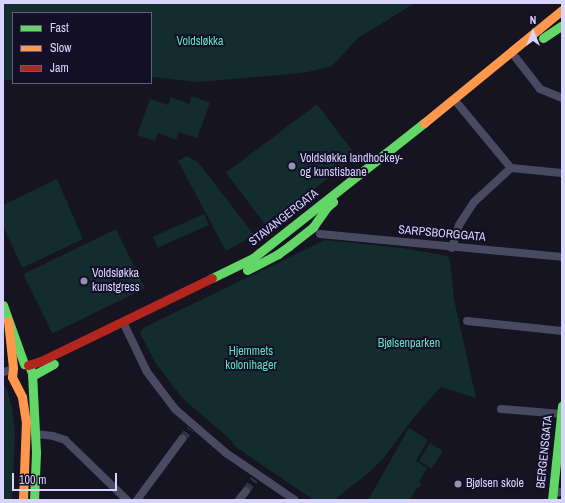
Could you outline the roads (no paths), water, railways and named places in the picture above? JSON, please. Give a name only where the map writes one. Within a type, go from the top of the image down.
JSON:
[{"type":"main road","name":"STAVANGERGATA","points":[[32,377],[124,325],[253,258],[469,87],[562,10]]},
{"type":"main road","name":"STAVANGERGATA","points":[[26,364],[41,361],[124,325],[278,254],[304,234],[316,231],[327,207],[516,58],[555,28],[562,25]]},
{"type":"main road","points":[[3,305],[8,321],[12,374],[22,397],[26,421],[23,500]]},
{"type":"main road","points":[[8,321],[13,329],[26,364],[32,370],[35,434],[34,500]]},
{"type":"main road","points":[[12,374],[20,364],[26,364]]},
{"type":"main road","points":[[12,374],[24,384],[32,377]]},
{"type":"main road","name":"BERGENSGATA","points":[[556,495],[562,412]]},
{"type":"street","points":[[516,58],[540,89],[562,98]]},
{"type":"street","points":[[458,104],[511,168],[562,173]]},
{"type":"street","points":[[452,248],[460,225],[474,202],[511,168]]},
{"type":"street","points":[[304,217],[316,231]]},
{"type":"street","name":"SARPSBORGGATA","points":[[316,231],[335,236],[562,257]]},
{"type":"street","points":[[467,321],[562,331]]},
{"type":"street","points":[[124,325],[147,372],[158,389],[191,427],[256,478],[295,500]]},
{"type":"street","points":[[3,377],[12,374]]},
{"type":"street","points":[[501,409],[562,412]]},
{"type":"street","points":[[35,434],[53,436],[65,440],[128,500]]},
{"type":"street","points":[[137,500],[182,439]]},
{"type":"street","points":[[239,500],[246,491]]},
{"type":"tunnel","points":[[182,439],[190,429]]},
{"type":"tunnel","points":[[246,491],[254,480]]},
{"type":"place","name":"Voldsløkka landhockey- og kunstisbane","points":[[292,166]]},
{"type":"place","name":"Voldsløkka kunstgress","points":[[84,281]]},
{"type":"place","name":"Bjølsen skole","points":[[458,484]]},
{"type":"park label","name":"Voldsløkka","points":[[200,42]]},
{"type":"park label","name":"Bjølsenparken","points":[[409,344]]},
{"type":"park label","name":"Hjemmets kolonihager","points":[[251,359]]}]
